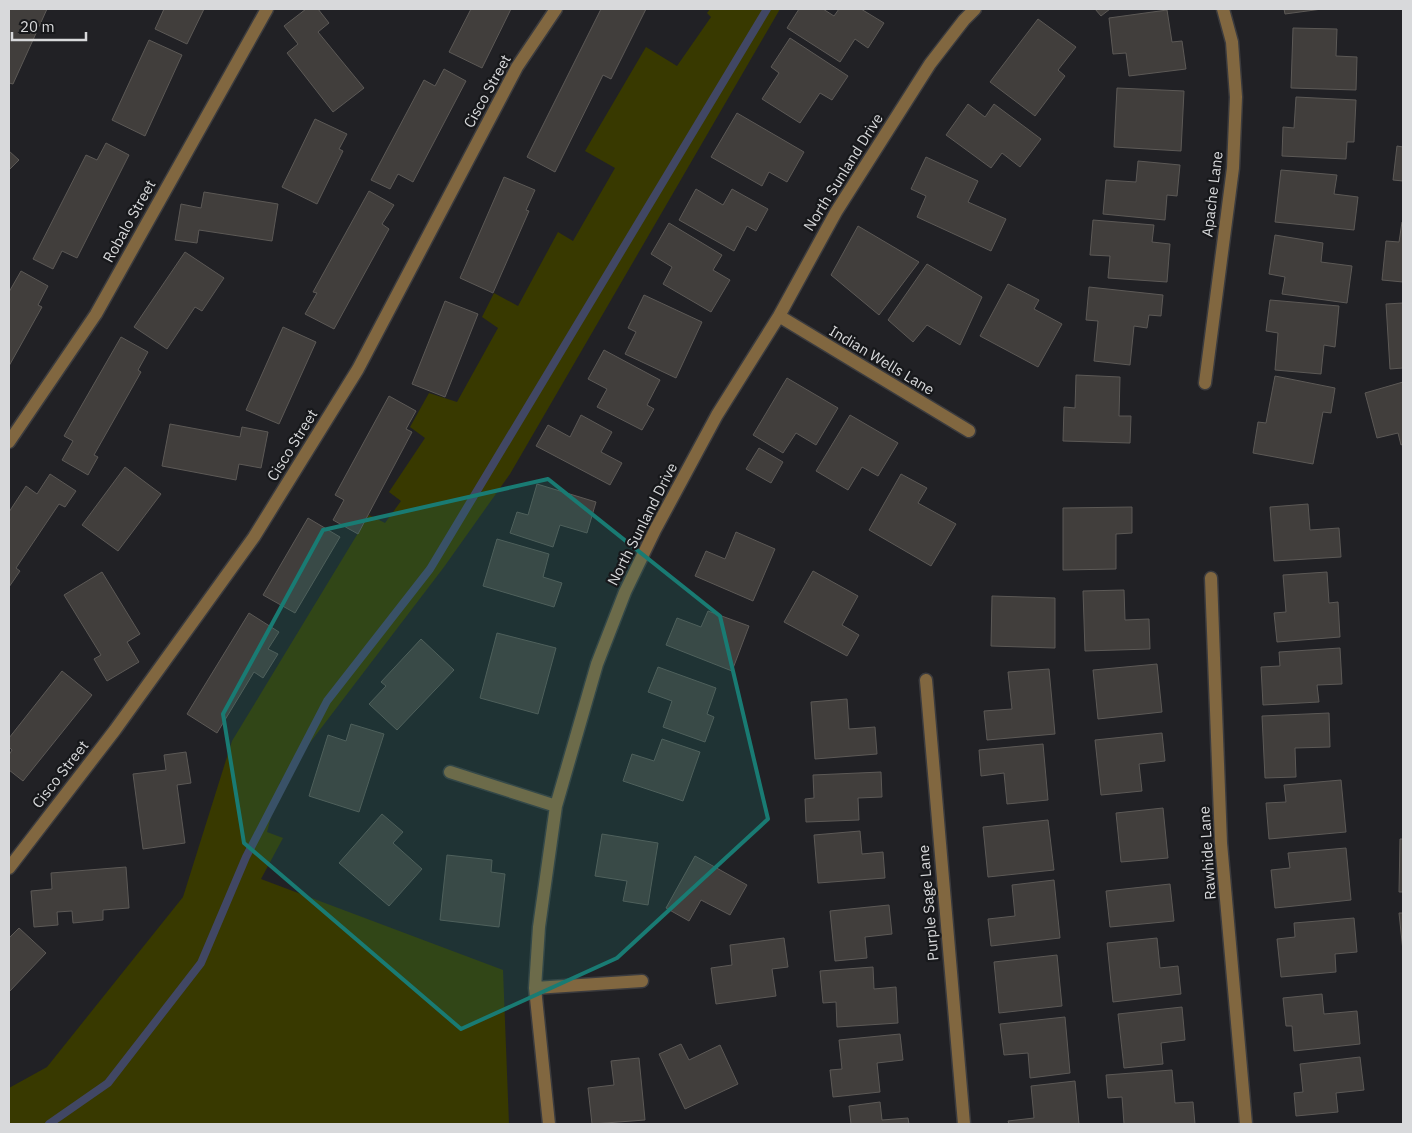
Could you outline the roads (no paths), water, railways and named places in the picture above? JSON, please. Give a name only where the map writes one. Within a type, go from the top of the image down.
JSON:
[{"type":"street","name":"Robalo Street","points":[[9,442],[96,314],[266,9]]},
{"type":"street","name":"Cisco Street","points":[[9,868],[115,730],[254,537],[358,369],[517,67],[556,9]]},
{"type":"street","name":"North Sunland Drive","points":[[549,1124],[535,988],[539,927],[556,806],[597,664],[625,592],[655,530],[717,415],[778,316],[836,212],[930,64],[964,20],[975,9]]},
{"type":"street","name":"Apache Lane","points":[[1205,383],[1234,150],[1236,98],[1234,60],[1232,42],[1223,9]]},
{"type":"street","name":"Indian Wells Lane","points":[[778,316],[969,431]]},
{"type":"street","name":"Rawhide Lane","points":[[1211,578],[1221,844],[1246,1124]]},
{"type":"street","name":"Purple Sage Lane","points":[[926,680],[964,1124]]},
{"type":"street","points":[[450,772],[556,806]]},
{"type":"street","points":[[535,988],[642,981]]},
{"type":"waterway","points":[[49,1124],[108,1083],[201,963],[246,857],[327,701],[430,569],[767,9]]}]
